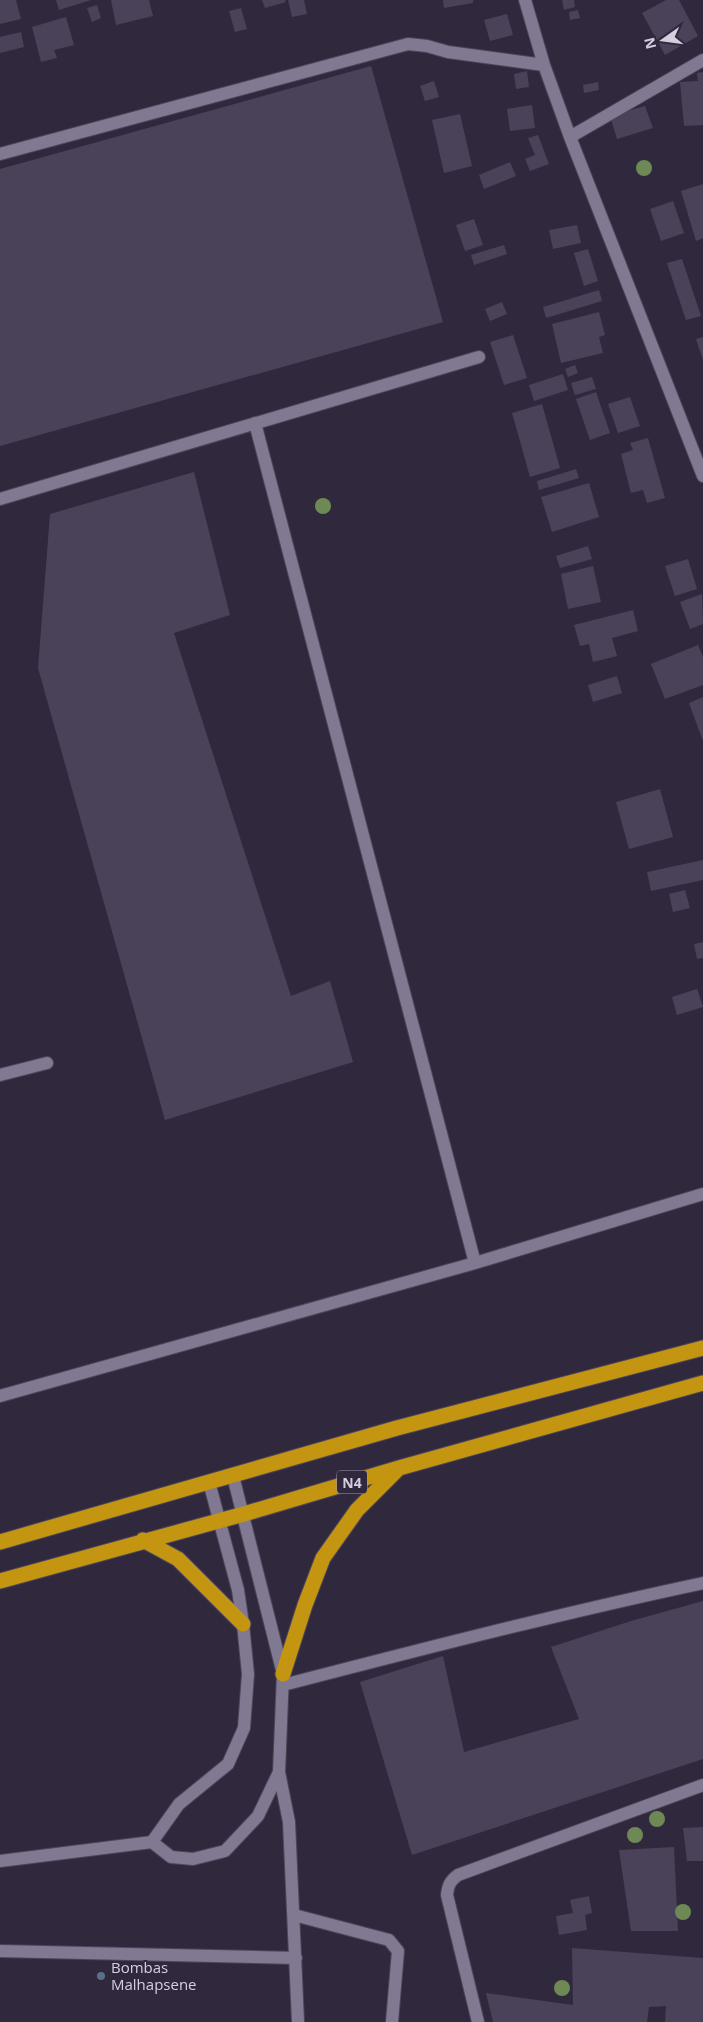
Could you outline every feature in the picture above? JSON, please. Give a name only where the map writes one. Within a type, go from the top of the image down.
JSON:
[{"type":"highway","points":[[0,1542],[397,1428],[703,1348]]},
{"type":"highway","name":"N4","points":[[0,1581],[143,1540],[220,1521],[399,1468],[703,1383]]},
{"type":"highway","points":[[283,1680],[305,1605],[323,1558],[357,1510],[399,1468]]},
{"type":"highway","points":[[143,1540],[178,1559],[243,1624]]},
{"type":"street","points":[[525,0],[544,65],[570,137],[703,476]]},
{"type":"street","points":[[0,154],[408,44],[427,46],[448,52],[544,65]]},
{"type":"street","points":[[570,137],[703,60]]},
{"type":"street","points":[[0,499],[479,357]]},
{"type":"street","points":[[255,423],[475,1263]]},
{"type":"street","points":[[0,1075],[46,1063]]},
{"type":"street","points":[[0,1396],[475,1263],[703,1194]]},
{"type":"street","points":[[233,1476],[244,1514],[283,1680],[279,1772],[289,1822],[298,2022]]},
{"type":"street","points":[[152,1842],[179,1804],[228,1764],[244,1728],[248,1674],[243,1624],[238,1590],[209,1482]]},
{"type":"street","points":[[283,1680],[703,1583]]},
{"type":"street","points":[[0,1861],[152,1842],[171,1858],[193,1859],[225,1851],[258,1816],[279,1772]]},
{"type":"street","points":[[478,2022],[447,1895],[448,1887],[452,1880],[458,1875],[703,1785]]},
{"type":"street","points":[[294,1915],[388,1940],[398,1951],[392,2022]]},
{"type":"street","points":[[0,1951],[296,1958]]},
{"type":"building","points":[[0,0],[16,0],[21,19],[0,24]]},
{"type":"building","points":[[56,0],[91,0],[59,10]]},
{"type":"building","points":[[111,0],[149,0],[153,16],[116,25]]},
{"type":"building","points":[[262,0],[285,0],[286,2],[265,8]]},
{"type":"building","points":[[288,0],[304,0],[307,14],[292,17]]},
{"type":"building","points":[[443,0],[473,0],[473,3],[444,8]]},
{"type":"building","points":[[562,0],[574,0],[575,7],[564,10]]},
{"type":"building","points":[[666,0],[679,0],[698,36],[665,55],[642,13]]},
{"type":"building","points":[[97,5],[101,18],[92,22],[87,8]]},
{"type":"building","points":[[241,8],[247,29],[235,32],[229,11]]},
{"type":"building","points":[[578,10],[580,18],[570,20],[569,12]]},
{"type":"building","points":[[507,14],[513,35],[490,41],[484,20]]},
{"type":"building","points":[[66,17],[74,45],[54,50],[57,58],[41,62],[32,27]]},
{"type":"building","points":[[21,32],[24,47],[0,53],[0,37]]},
{"type":"building","points":[[371,66],[443,322],[0,446],[0,169]]},
{"type":"building","points":[[527,71],[529,87],[516,89],[514,74]]},
{"type":"building","points":[[703,72],[703,125],[684,126],[680,82],[698,81],[697,73]]},
{"type":"building","points":[[434,81],[439,97],[425,101],[420,86]]},
{"type":"building","points":[[598,82],[599,90],[584,93],[583,85]]},
{"type":"building","points":[[532,105],[535,128],[510,131],[507,109]]},
{"type":"building","points":[[645,106],[653,128],[617,139],[610,116]]},
{"type":"building","points":[[460,114],[472,166],[444,173],[432,120]]},
{"type":"building","points":[[538,135],[549,164],[530,171],[525,159],[535,155],[528,138]]},
{"type":"building","points":[[510,162],[516,176],[484,189],[479,175]]},
{"type":"building","points":[[703,184],[703,238],[696,241],[681,191]]},
{"type":"building","points":[[673,201],[684,233],[661,241],[650,209]]},
{"type":"building","points":[[474,219],[483,245],[465,251],[456,225]]},
{"type":"building","points":[[577,225],[581,243],[553,249],[549,230]]},
{"type":"building","points":[[504,245],[507,254],[474,265],[471,255]]},
{"type":"building","points":[[588,249],[598,281],[584,286],[574,253]]},
{"type":"building","points":[[682,259],[701,316],[686,320],[667,263]]},
{"type":"building","points":[[599,290],[602,301],[546,318],[543,307]]},
{"type":"building","points":[[502,302],[507,314],[490,321],[485,309]]},
{"type":"building","points":[[599,312],[605,335],[599,337],[603,353],[561,363],[552,324]]},
{"type":"building","points":[[513,335],[527,378],[504,385],[490,342]]},
{"type":"building","points":[[703,337],[703,360],[696,339]]},
{"type":"building","points":[[575,365],[578,373],[568,377],[565,369]]},
{"type":"building","points":[[563,374],[568,390],[534,401],[529,385]]},
{"type":"building","points":[[592,377],[596,389],[575,395],[571,383]]},
{"type":"building","points":[[596,392],[610,433],[590,440],[576,399]]},
{"type":"building","points":[[630,397],[640,426],[618,433],[608,404]]},
{"type":"building","points":[[542,404],[560,468],[530,477],[512,413]]},
{"type":"building","points":[[648,438],[665,498],[647,503],[643,490],[631,493],[621,454],[633,450],[630,443]]},
{"type":"building","points":[[576,469],[579,478],[539,490],[537,481]]},
{"type":"building","points":[[194,472],[230,615],[174,633],[291,996],[330,981],[353,1062],[165,1120],[38,668],[50,514]]},
{"type":"building","points":[[589,483],[599,517],[552,532],[541,497]]},
{"type":"building","points":[[588,546],[592,559],[560,568],[556,556]]},
{"type":"building","points":[[688,559],[697,589],[675,596],[665,566]]},
{"type":"building","points":[[593,566],[601,602],[568,609],[561,574]]},
{"type":"building","points":[[702,594],[703,624],[690,629],[680,602]]},
{"type":"building","points":[[633,610],[638,631],[612,638],[617,656],[593,662],[589,644],[580,646],[574,625]]},
{"type":"building","points":[[698,645],[703,657],[703,685],[665,699],[651,664]]},
{"type":"building","points":[[617,676],[622,693],[593,702],[588,685]]},
{"type":"building","points":[[703,697],[703,741],[689,703]]},
{"type":"building","points":[[660,789],[673,837],[629,849],[616,802]]},
{"type":"building","points":[[703,860],[703,880],[651,891],[647,872]]},
{"type":"building","points":[[685,890],[690,908],[673,912],[669,894]]},
{"type":"building","points":[[703,942],[703,958],[697,959],[694,944]]},
{"type":"building","points":[[697,989],[703,1007],[677,1015],[672,997]]},
{"type":"building","points":[[703,1601],[703,1759],[412,1855],[360,1682],[443,1656],[464,1752],[579,1719],[551,1647],[631,1621]]},
{"type":"building","points":[[703,1827],[703,1861],[687,1861],[683,1828]]},
{"type":"building","points":[[674,1847],[678,1931],[631,1931],[619,1850]]},
{"type":"building","points":[[589,1896],[592,1913],[585,1915],[587,1930],[559,1935],[556,1916],[573,1913],[570,1900]]},
{"type":"building","points":[[572,1948],[703,1958],[703,2022],[665,2022],[666,2006],[649,2007],[647,2022],[493,2022],[486,1993],[573,2005]]},
{"type":"place","name":"Bombas Malhapsene","points":[[101,1976]]}]
